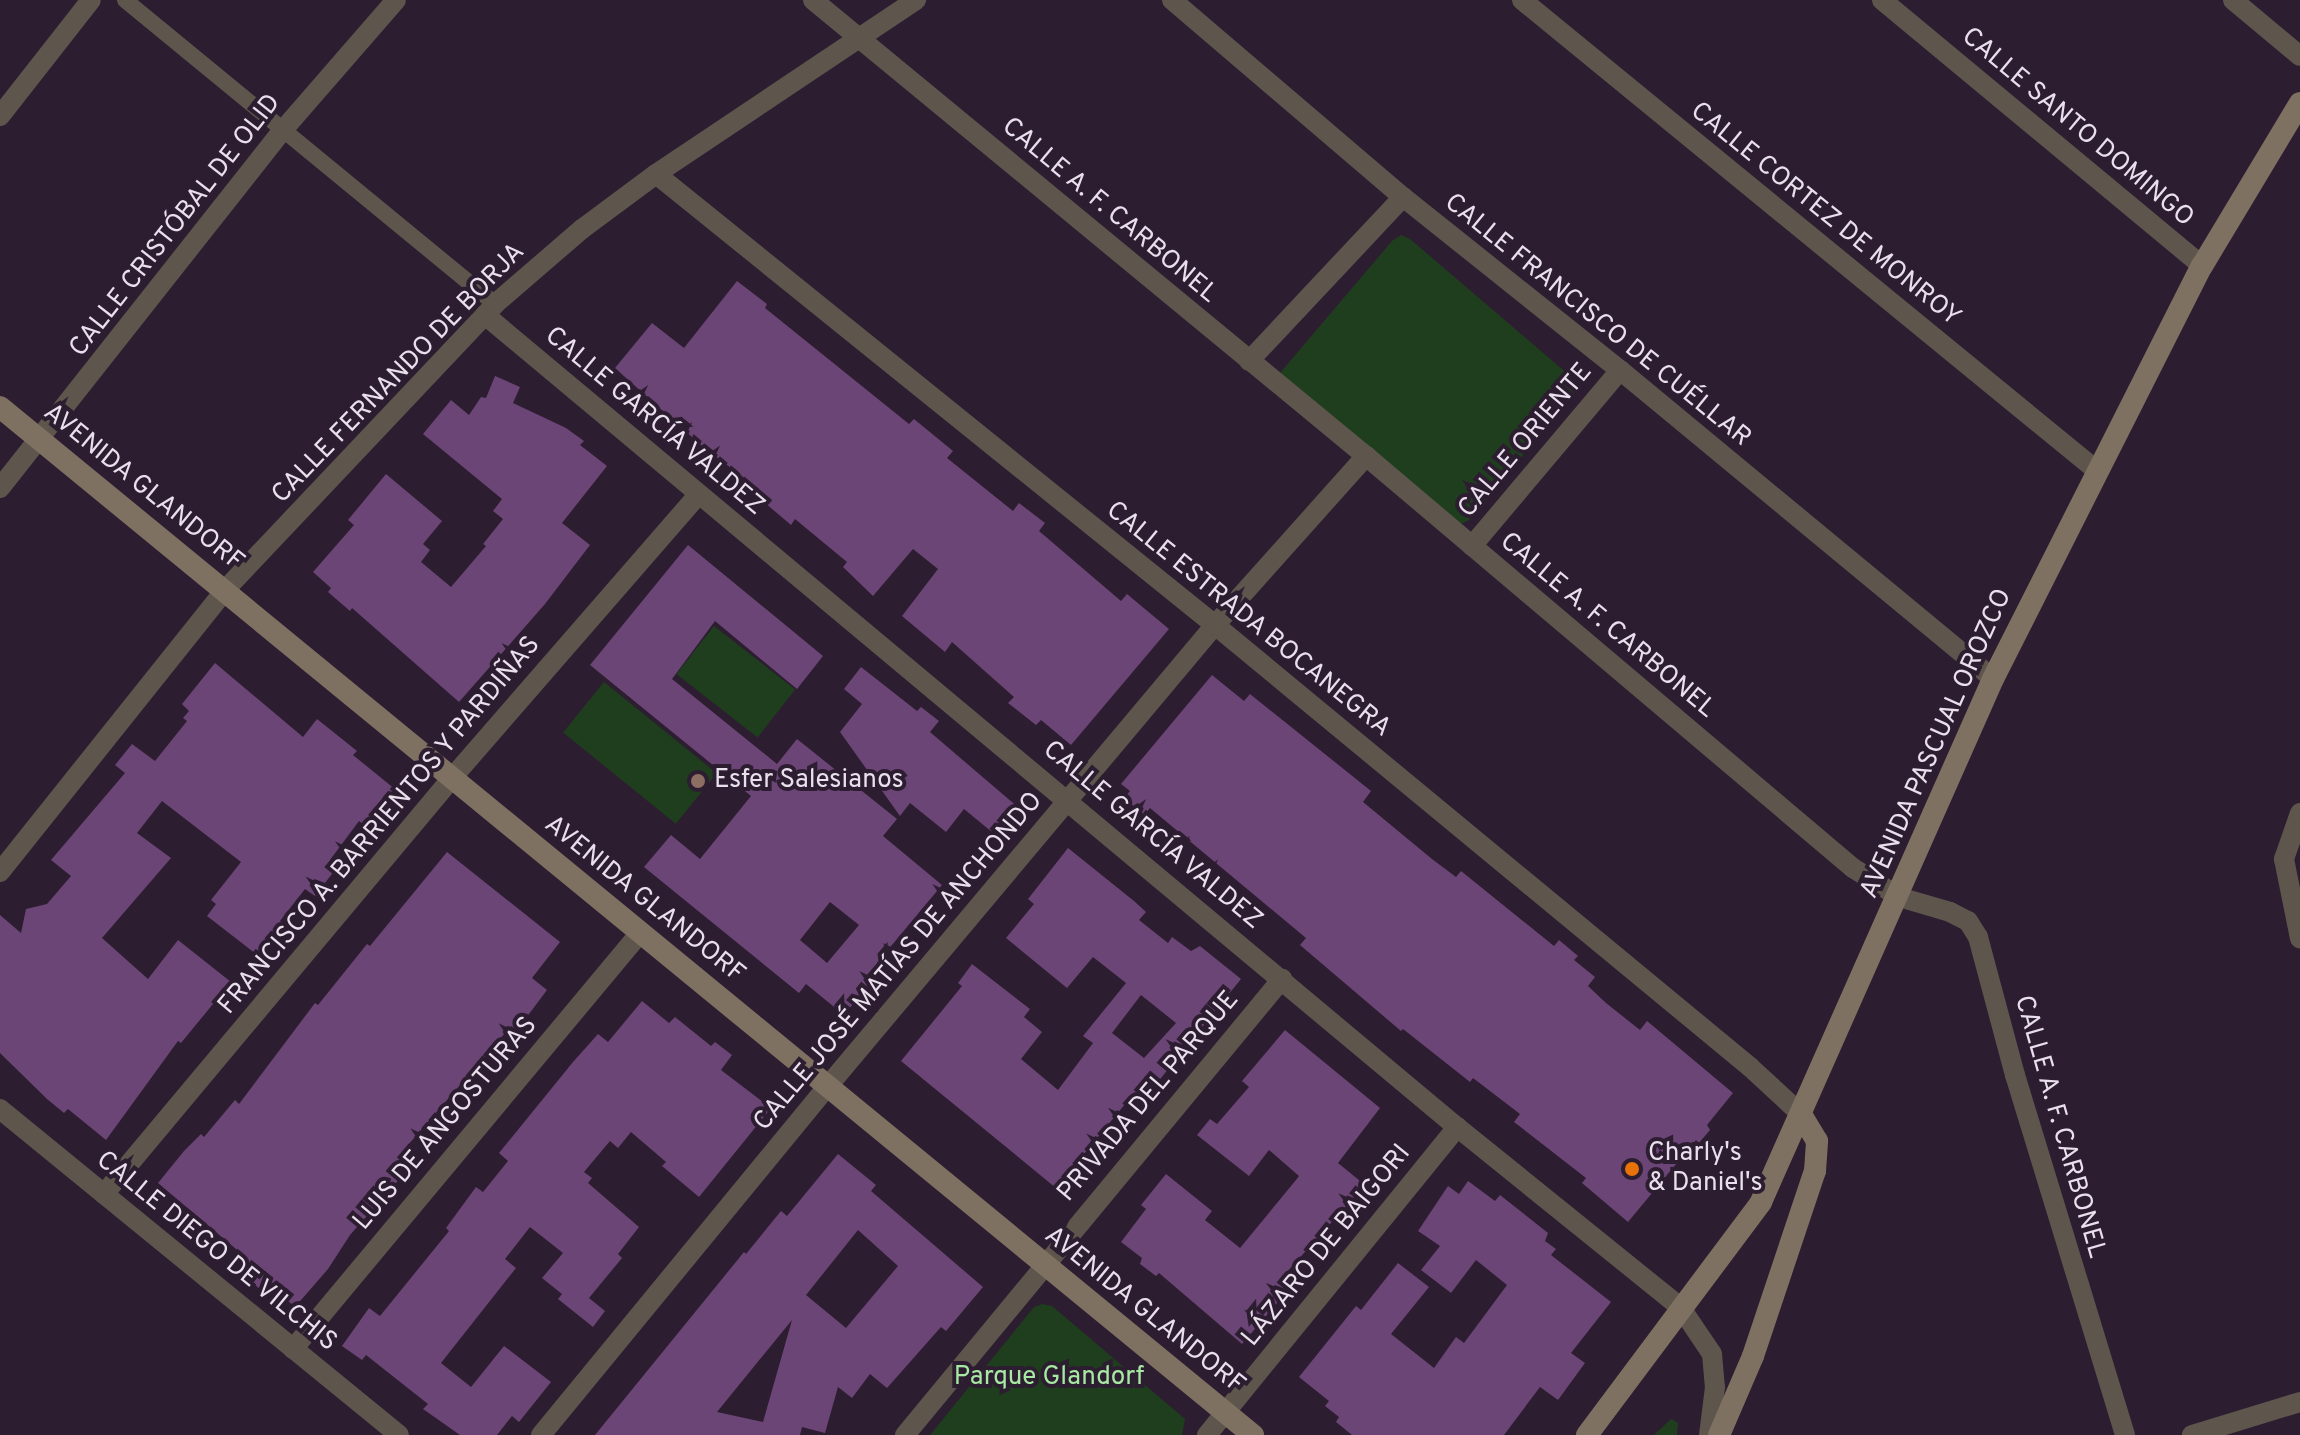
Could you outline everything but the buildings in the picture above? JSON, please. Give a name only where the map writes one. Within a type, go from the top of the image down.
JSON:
[{"type":"main road","name":"AVENIDA PASCUAL OROZCO","points":[[1587,1435],[1761,1202],[1899,897],[1993,679],[2096,470],[2202,266],[2300,103]]},
{"type":"main road","name":"AVENIDA GLANDORF","points":[[0,407],[1253,1435]]},
{"type":"main road","points":[[1719,1435],[1758,1341],[1815,1171],[1817,1141],[1801,1114]]},
{"type":"street","points":[[0,116],[91,0]]},
{"type":"street","name":"CALLE GARCÍA VALDEZ","points":[[125,0],[283,130],[699,494],[1457,1127],[1681,1308],[1712,1354],[1715,1387],[1709,1435]]},
{"type":"street","name":"CALLE CRISTÓBAL DE OLID","points":[[0,488],[283,130],[396,0]]},
{"type":"street","name":"CALLE A. F. CARBONEL","points":[[813,0],[1366,456],[1853,868],[1899,897],[1960,915],[1974,928],[2125,1435]]},
{"type":"street","name":"CALLE FERNANDO DE BORJA","points":[[0,872],[224,591],[490,310],[582,229],[656,174],[857,36],[916,0]]},
{"type":"street","name":"CALLE FRANCISCO DE CUÉLLAR","points":[[1172,0],[1403,197],[1620,370],[1993,679]]},
{"type":"street","name":"CALLE CORTEZ DE MONROY","points":[[1522,0],[2096,470]]},
{"type":"street","name":"CALLE SANTO DOMINGO","points":[[1882,0],[2202,266]]},
{"type":"street","points":[[2233,0],[2300,56]]},
{"type":"street","name":"CALLE ESTRADA BOCANEGRA","points":[[656,174],[1215,625],[1750,1067],[1801,1114]]},
{"type":"street","points":[[1249,361],[1403,197]]},
{"type":"street","name":"CALLE ORIENTE","points":[[1472,546],[1620,370]]},
{"type":"street","name":"CALLE JOSÉ MATÍAS DE ANCHONDO","points":[[541,1435],[828,1086],[1215,625],[1366,456]]},
{"type":"street","name":"FRANCISCO A. BARRIENTOS Y PARDIÑAS","points":[[104,1194],[452,778],[699,494]]},
{"type":"street","points":[[2300,813],[2284,859],[2300,938]]},
{"type":"street","name":"LUIS DE ANGOSTURAS","points":[[293,1349],[640,933]]},
{"type":"street","name":"PRIVADA DEL PARQUE","points":[[905,1435],[1282,979]]},
{"type":"street","name":"CALLE DIEGO DE VILCHIS","points":[[0,1109],[399,1435]]},
{"type":"street","name":"LÁZARO DE BAIGORI","points":[[1207,1435],[1457,1127]]},
{"type":"street","points":[[2192,1435],[2300,1402]]},
{"type":"green space","points":[[1401,235],[1410,239],[1576,381],[1575,392],[1469,520],[1461,524],[1280,373],[1392,241]]},
{"type":"green space","points":[[714,626],[795,689],[758,737],[676,674]]},
{"type":"green space","points":[[604,682],[717,773],[676,824],[563,733]]},
{"type":"green space","name":"Parque Glandorf","points":[[1042,1304],[1052,1306],[1185,1419],[1182,1435],[930,1435],[1034,1307]]},
{"type":"green space","points":[[1671,1419],[1678,1423],[1677,1435],[1654,1435]]},
{"type":"place","name":"Esfer Salesianos","points":[[698,781]]},
{"type":"place","name":"Charly's & Daniel's","points":[[1632,1169]]}]
